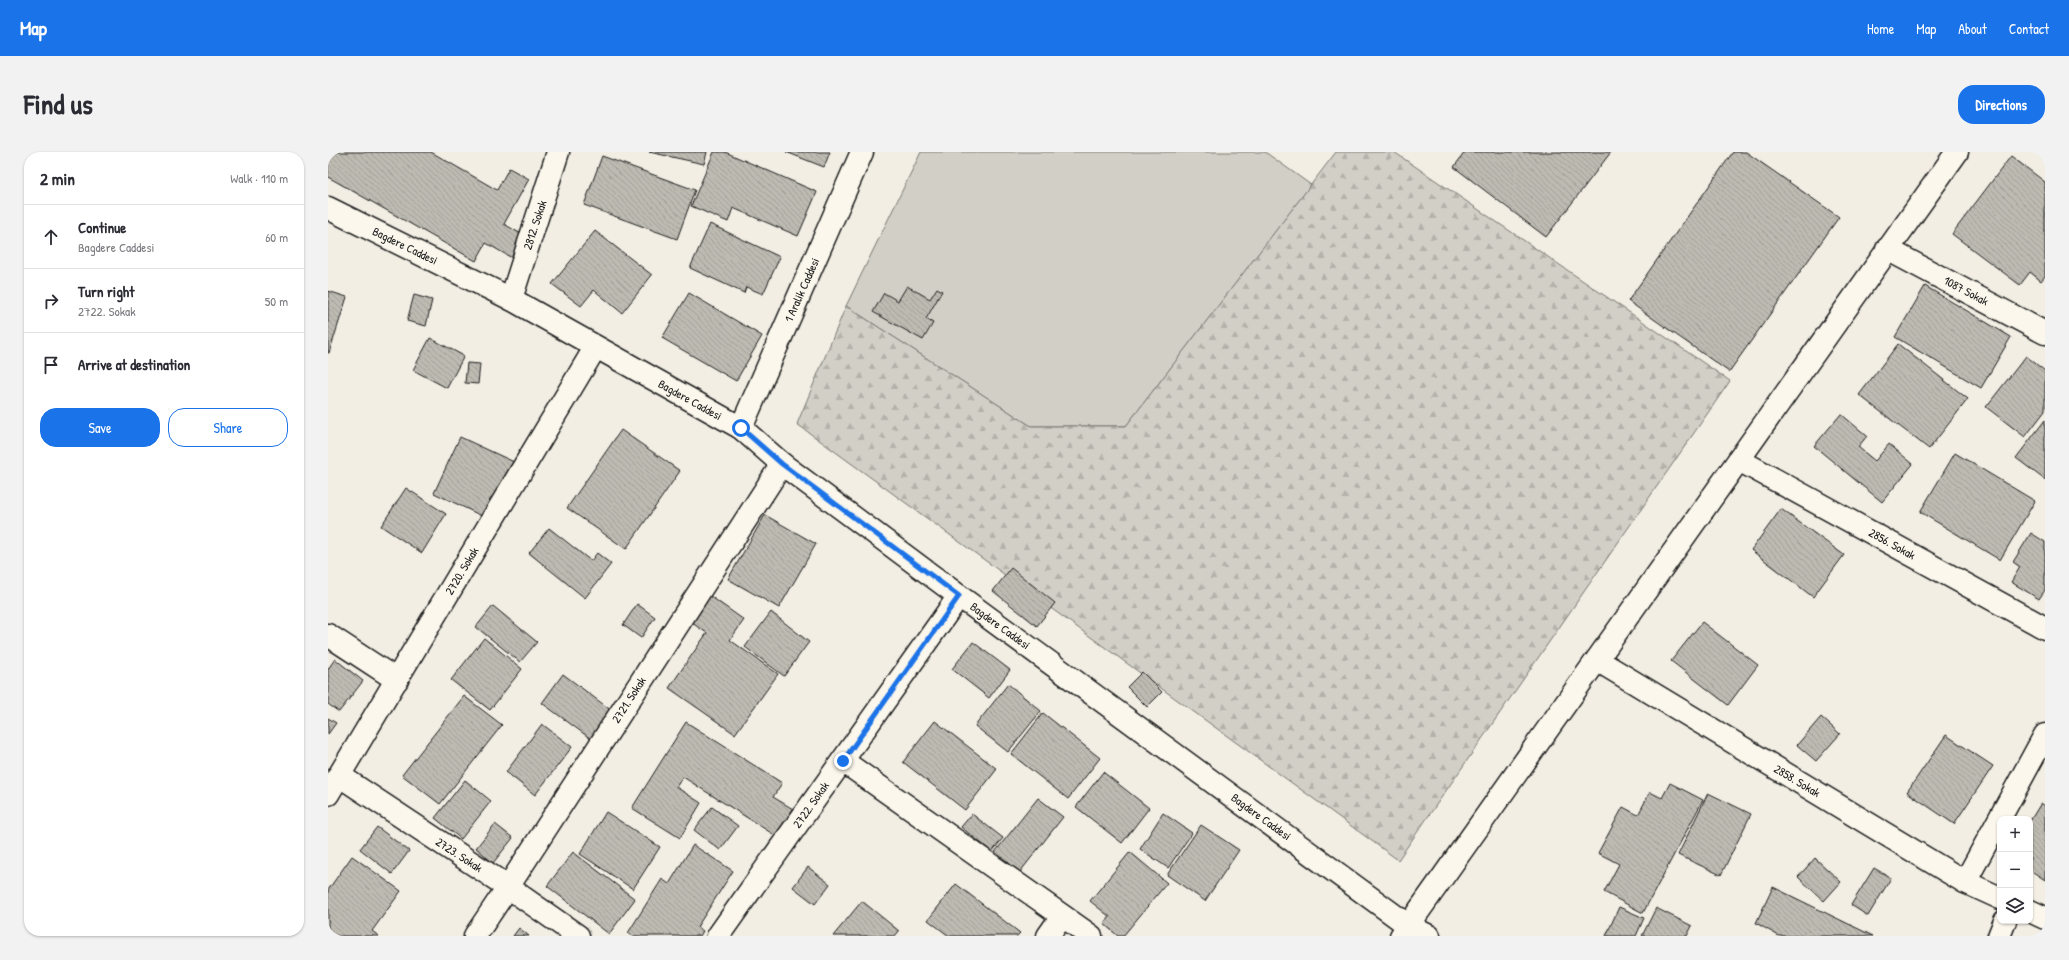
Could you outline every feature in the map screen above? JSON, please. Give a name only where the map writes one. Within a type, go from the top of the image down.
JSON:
[{"type":"street","name":"2812. Sokak","points":[[511,299],[558,152]]},
{"type":"street","name":"1 Aralik Caddesi","points":[[741,428],[862,152]]},
{"type":"street","points":[[1405,931],[1957,152]]},
{"type":"street","name":"Bagdere Caddesi","points":[[328,208],[511,299],[595,348],[741,428],[782,464],[1405,931],[1430,936]]},
{"type":"street","name":"1087 Sokak","points":[[1887,249],[2045,334]]},
{"type":"street","name":"2720. Sokak","points":[[328,794],[398,680],[595,348]]},
{"type":"street","name":"2856. Sokak","points":[[1739,460],[2045,628]]},
{"type":"street","name":"2721. Sokak","points":[[475,936],[508,888],[782,464]]},
{"type":"street","name":"2722. Sokak","points":[[718,936],[959,596]]},
{"type":"street","points":[[328,635],[398,680]]},
{"type":"street","name":"2858. Sokak","points":[[1597,660],[1965,882],[1997,897]]},
{"type":"street","points":[[1965,882],[2045,736]]},
{"type":"street","points":[[843,761],[1091,936]]},
{"type":"street","name":"2723. Sokak","points":[[340,776],[578,936]]},
{"type":"street","points":[[2033,913],[2045,918]]},
{"type":"street","points":[[1048,936],[1062,916]]},
{"type":"street","points":[[1999,936],[2004,924]]},
{"type":"green space","points":[[921,152],[1265,152],[1311,185],[1126,426],[1031,426],[846,306]]},
{"type":"green space","points":[[1336,152],[1394,152],[1730,381],[1398,860],[797,424],[846,306],[1031,426],[1126,426]]},
{"type":"building","points":[[328,152],[431,152],[497,190],[509,168],[529,179],[504,224],[530,239],[517,261],[486,243],[476,261],[328,177]]},
{"type":"building","points":[[649,152],[707,152],[704,164]]},
{"type":"building","points":[[714,152],[725,152],[817,192],[798,236],[733,208],[728,222],[691,206]]},
{"type":"building","points":[[786,152],[830,152],[824,167]]},
{"type":"building","points":[[1465,152],[1611,152],[1546,237],[1454,167]]},
{"type":"building","points":[[1733,152],[1746,152],[1839,217],[1729,372],[1628,301]]},
{"type":"building","points":[[602,156],[695,190],[677,239],[584,205]]},
{"type":"building","points":[[2011,156],[2045,182],[2045,276],[2041,281],[2030,272],[2020,285],[1952,234]]},
{"type":"building","points":[[710,224],[780,257],[763,294],[746,287],[744,293],[690,268]]},
{"type":"building","points":[[595,231],[652,275],[622,313],[594,290],[581,306],[552,284]]},
{"type":"building","points":[[907,286],[930,299],[937,288],[942,291],[926,319],[933,323],[923,340],[873,312],[884,293],[898,301]]},
{"type":"building","points":[[1925,286],[2011,337],[1981,388],[1895,337]]},
{"type":"building","points":[[328,291],[347,297],[329,353],[328,353]]},
{"type":"building","points":[[689,293],[762,336],[736,381],[662,338]]},
{"type":"building","points":[[414,295],[432,300],[426,326],[407,321]]},
{"type":"building","points":[[430,338],[464,356],[447,388],[413,370]]},
{"type":"building","points":[[1898,344],[1968,399],[1929,449],[1859,395]]},
{"type":"building","points":[[2026,356],[2045,371],[2045,411],[2025,437],[1986,407]]},
{"type":"building","points":[[467,363],[480,364],[478,384],[465,383]]},
{"type":"building","points":[[1841,414],[1867,436],[1858,447],[1875,461],[1889,444],[1913,464],[1882,502],[1814,446]]},
{"type":"building","points":[[2045,420],[2045,480],[2016,458]]},
{"type":"building","points":[[621,430],[680,471],[626,549],[567,508]]},
{"type":"building","points":[[460,437],[514,462],[486,518],[434,493]]},
{"type":"building","points":[[1955,453],[2035,501],[2000,560],[1920,512]]},
{"type":"building","points":[[406,488],[446,514],[422,553],[381,526]]},
{"type":"building","points":[[1781,509],[1844,555],[1813,597],[1751,550]]},
{"type":"building","points":[[765,515],[816,544],[779,608],[728,579]]},
{"type":"building","points":[[549,528],[591,561],[597,553],[611,564],[585,598],[529,553]]},
{"type":"building","points":[[2031,533],[2045,542],[2045,590],[2039,599],[2011,582],[2020,567],[2013,562]]},
{"type":"building","points":[[1011,568],[1055,603],[1037,626],[993,591]]},
{"type":"building","points":[[710,596],[744,620],[730,640],[778,674],[735,734],[669,688],[707,633],[692,623]]},
{"type":"building","points":[[637,604],[655,617],[641,638],[623,625]]},
{"type":"building","points":[[493,606],[537,642],[520,662],[476,627]]},
{"type":"building","points":[[771,612],[809,642],[784,676],[745,647]]},
{"type":"building","points":[[1702,622],[1758,665],[1728,705],[1671,661]]},
{"type":"building","points":[[484,638],[522,669],[490,710],[451,680]]},
{"type":"building","points":[[973,642],[1010,670],[989,698],[952,669]]},
{"type":"building","points":[[335,659],[363,681],[339,712],[328,704],[328,669]]},
{"type":"building","points":[[1142,672],[1162,692],[1147,707],[1127,687]]},
{"type":"building","points":[[563,674],[612,711],[591,739],[542,703]]},
{"type":"building","points":[[1008,684],[1041,711],[1008,752],[975,726]]},
{"type":"building","points":[[464,696],[502,725],[440,804],[402,775]]},
{"type":"building","points":[[1043,713],[1100,758],[1068,799],[1011,754]]},
{"type":"building","points":[[1821,717],[1840,734],[1816,761],[1797,745]]},
{"type":"building","points":[[328,718],[336,723],[328,734]]},
{"type":"building","points":[[935,721],[997,769],[965,810],[903,762]]},
{"type":"building","points":[[686,722],[782,783],[773,797],[793,809],[776,836],[683,777],[676,787],[701,803],[680,838],[632,808]]},
{"type":"building","points":[[542,724],[572,747],[535,795],[506,772]]},
{"type":"building","points":[[1946,735],[1993,766],[1954,824],[1907,792]]},
{"type":"building","points":[[1103,772],[1149,808],[1122,843],[1076,807]]},
{"type":"building","points":[[465,780],[491,801],[461,839],[435,818]]},
{"type":"building","points":[[1670,783],[1703,800],[1643,913],[1604,892],[1619,864],[1598,853],[1623,807],[1638,815],[1650,792],[1662,798]]},
{"type":"building","points":[[1708,793],[1751,814],[1721,875],[1678,855]]},
{"type":"building","points":[[1038,798],[1063,817],[1020,872],[995,852]]},
{"type":"building","points":[[2041,803],[2045,806],[2045,880],[2033,872],[2033,816]]},
{"type":"building","points":[[712,807],[738,826],[720,850],[694,830]]},
{"type":"building","points":[[606,812],[660,847],[633,889],[580,854]]},
{"type":"building","points":[[1163,813],[1192,833],[1168,868],[1140,849]]},
{"type":"building","points":[[972,814],[1003,838],[992,852],[961,827]]},
{"type":"building","points":[[495,824],[513,838],[493,863],[476,848]]},
{"type":"building","points":[[1201,825],[1239,850],[1205,901],[1167,875]]},
{"type":"building","points":[[377,827],[409,851],[392,874],[360,849]]},
{"type":"building","points":[[693,845],[733,871],[697,927],[703,931],[700,936],[633,936],[628,933],[662,879],[669,884]]},
{"type":"building","points":[[573,852],[635,899],[609,934],[547,886]]},
{"type":"building","points":[[1130,852],[1167,883],[1123,936],[1118,936],[1104,924],[1110,917],[1090,901]]},
{"type":"building","points":[[352,856],[401,891],[372,931],[379,936],[328,936],[328,890]]},
{"type":"building","points":[[1815,858],[1841,882],[1824,901],[1798,877]]},
{"type":"building","points":[[808,867],[830,884],[815,904],[793,887]]},
{"type":"building","points":[[1874,868],[1891,878],[1868,916],[1851,905]]},
{"type":"building","points":[[956,884],[1020,933],[1017,936],[949,936],[928,920]]},
{"type":"building","points":[[1773,887],[1873,936],[1779,936],[1756,923]]},
{"type":"building","points":[[862,901],[899,931],[895,936],[833,936]]},
{"type":"building","points":[[1619,907],[1644,918],[1636,936],[1606,936]]},
{"type":"building","points":[[1656,908],[1692,926],[1687,936],[1642,936]]},
{"type":"building","points":[[519,928],[529,936],[513,936]]},
{"type":"route","points":[[741,428],[782,464],[959,596],[843,761]]}]
